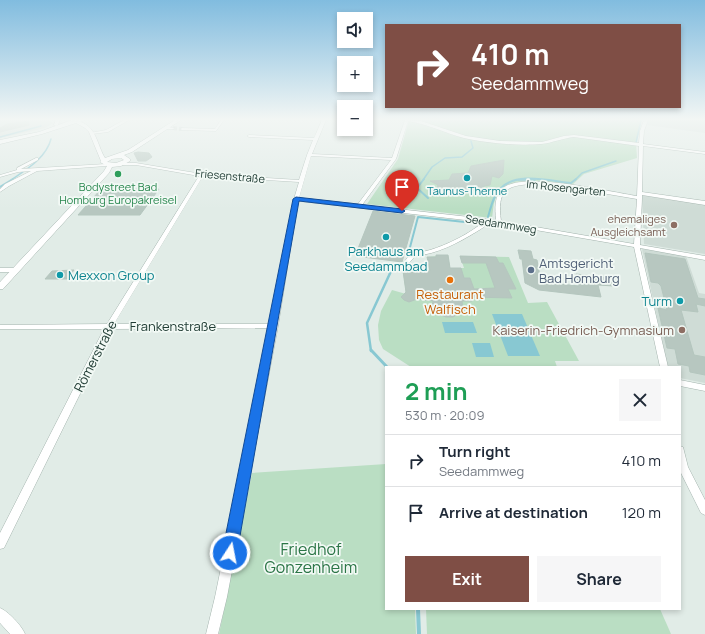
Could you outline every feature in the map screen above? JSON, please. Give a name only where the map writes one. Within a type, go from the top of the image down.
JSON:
[{"type":"street","points":[[99,150],[107,164]]},
{"type":"street","points":[[212,634],[221,597],[274,326],[296,199],[300,181],[311,150]]},
{"type":"street","points":[[359,206],[394,159],[397,150]]},
{"type":"street","points":[[641,150],[637,247],[664,366]]},
{"type":"street","points":[[678,150],[705,153]]},
{"type":"street","points":[[0,288],[107,164],[118,156],[130,151]]},
{"type":"street","points":[[0,176],[17,171],[37,169],[121,164],[128,159],[130,151]]},
{"type":"street","points":[[309,155],[394,159]]},
{"type":"street","points":[[118,156],[128,159]]},
{"type":"street","points":[[17,171],[36,159]]},
{"type":"street","name":"Friesenstraße","points":[[128,159],[136,164]]},
{"type":"street","name":"Friesenstraße","points":[[121,164],[136,164],[202,175],[300,181]]},
{"type":"street","points":[[0,191],[7,185],[37,169]]},
{"type":"street","name":"Römerstraße","points":[[0,544],[109,326],[202,175]]},
{"type":"street","name":"Im Rosengarten","points":[[500,222],[496,205],[499,198],[508,187],[518,184],[533,183],[574,187],[705,203]]},
{"type":"street","name":"Seedammweg","points":[[296,199],[500,222],[705,258]]},
{"type":"street","points":[[408,261],[413,254],[428,253],[469,234],[486,223],[486,220]]},
{"type":"street","points":[[0,270],[16,270]]},
{"type":"street","name":"Frankenstraße","points":[[0,326],[274,326]]},
{"type":"street","points":[[681,383],[705,388]]},
{"type":"street","points":[[681,456],[683,467],[705,508]]},
{"type":"street","points":[[0,614],[19,634]]},
{"type":"shaded area","name":"ehemaliges Ausgleichsamt","points":[[642,195],[705,205],[705,254],[644,244]]},
{"type":"shaded area","name":"Kaiserin-Friedrich-Gymnasium","points":[[642,249],[686,256],[699,293],[705,294],[705,383],[681,378],[681,366],[668,366]]},
{"type":"green space","points":[[401,150],[636,150],[637,158],[584,174],[571,186],[540,181],[518,182],[509,185],[501,191],[495,200],[492,218],[367,204],[398,159]]},
{"type":"green space","points":[[448,255],[450,268],[464,268],[460,256],[509,257],[528,303],[547,302],[579,361],[555,361],[557,366],[409,366],[383,349],[379,340],[378,325],[381,311],[392,290],[406,294],[403,271],[429,271],[427,257]]},
{"type":"green space","name":"Friedhof Gonzenheim","points":[[385,464],[385,610],[415,610],[416,634],[219,634],[252,473]]},
{"type":"green space","points":[[426,610],[660,610],[671,634],[427,634]]},
{"type":"water","points":[[492,314],[522,314],[540,356],[508,356]]},
{"type":"water","points":[[442,322],[473,322],[477,333],[445,333]]},
{"type":"water","points":[[472,343],[490,343],[494,357],[476,357]]},
{"type":"building","points":[[134,153],[149,153],[152,157],[146,161],[138,161]]},
{"type":"building","name":"Taunus-Therme","points":[[504,160],[503,174],[499,178],[492,176],[490,185],[484,186],[483,189],[446,195],[436,191],[438,185],[430,181],[449,180],[452,174],[468,173],[471,166]]},
{"type":"building","points":[[101,189],[159,189],[140,215],[78,215]]},
{"type":"building","name":"Parkhaus am Seedammbad","points":[[373,211],[415,216],[402,262],[355,256]]},
{"type":"building","name":"Amtsgericht Bad Homburg","points":[[518,250],[531,251],[533,259],[537,260],[541,282],[579,286],[576,274],[611,278],[614,286],[598,285],[601,297],[539,290],[525,283],[522,259],[520,259]]},
{"type":"building","name":"Kaiserin-Friedrich-Gymnasium","points":[[645,253],[685,259],[698,298],[705,299],[705,306],[696,304],[698,312],[681,310],[694,355],[705,357],[705,375],[690,372],[689,366],[678,364],[675,349],[667,348],[658,308],[667,310],[661,286],[658,283],[651,282]]},
{"type":"building","points":[[436,255],[448,255],[450,268],[461,268],[464,278],[470,278],[474,289],[495,288],[486,263],[462,263],[460,256],[496,257],[499,263],[503,263],[516,289],[508,289],[512,298],[471,297],[472,301],[462,301],[463,311],[453,317],[446,317],[436,313],[432,307],[433,301],[417,299],[409,302],[404,300],[401,297],[406,292],[403,271],[430,271],[427,257],[436,257]]},
{"type":"building","name":"Mexxon Group","points":[[74,270],[67,279],[45,279],[52,271]]},
{"type":"waterway","points":[[11,180],[35,162],[47,150]]},
{"type":"waterway","points":[[423,180],[432,167],[445,158],[462,157],[471,150]]},
{"type":"waterway","points":[[576,179],[582,173],[616,161]]},
{"type":"waterway","points":[[488,217],[492,202],[500,189],[507,183],[515,180],[534,178],[571,183],[576,179]]},
{"type":"waterway","points":[[0,187],[13,179]]},
{"type":"waterway","points":[[424,179],[417,188],[428,198]]},
{"type":"waterway","points":[[518,180],[535,180]]},
{"type":"waterway","points":[[409,251],[418,217],[474,223]]},
{"type":"waterway","points":[[371,351],[367,323],[392,269]]},
{"type":"waterway","points":[[371,350],[386,366]]},
{"type":"waterway","points":[[418,610],[419,634]]},
{"type":"place","name":"Bodystreet Bad Homburg Europakreisel","points":[[118,174]]},
{"type":"place","name":"Taunus-Therme","points":[[467,178]]},
{"type":"place","name":"ehemaliges Ausgleichsamt","points":[[674,225]]},
{"type":"place","name":"Parkhaus am Seedammbad","points":[[386,237]]},
{"type":"place","name":"Amtsgericht Bad Homburg","points":[[531,270]]},
{"type":"place","name":"Mexxon Group","points":[[60,275]]},
{"type":"place","name":"Restaurant Walfisch","points":[[450,280]]},
{"type":"place","name":"Turm","points":[[680,301]]},
{"type":"place","name":"Kaiserin-Friedrich-Gymnasium","points":[[682,330]]},
{"type":"route","points":[[230,553],[251,437],[274,326],[296,199],[402,211]]}]
